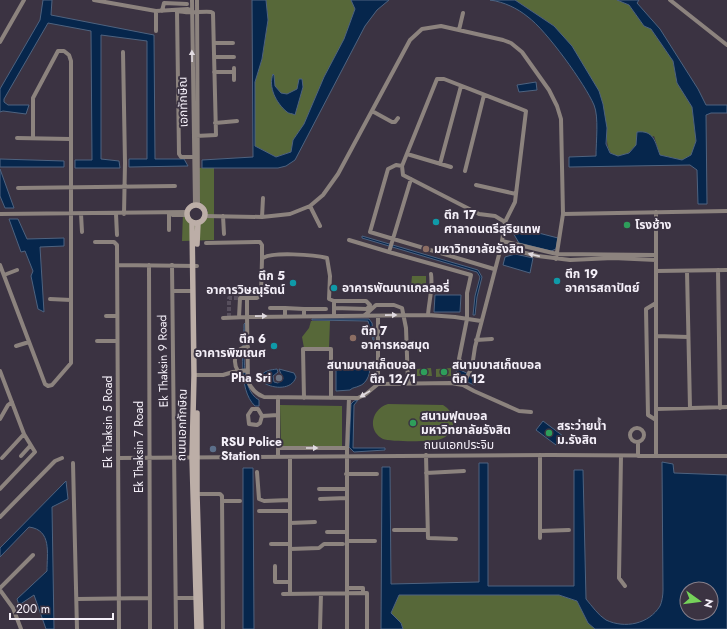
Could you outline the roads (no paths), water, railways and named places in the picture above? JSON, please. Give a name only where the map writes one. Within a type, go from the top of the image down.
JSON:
[{"type":"street","points":[[0,42],[24,0]]},
{"type":"street","points":[[94,0],[156,11],[162,10],[188,13],[197,11],[213,13],[215,136],[196,136]]},
{"type":"street","name":"เอกทักษิณ","points":[[192,0],[196,136],[193,157],[196,165],[196,205]]},
{"type":"street","points":[[196,165],[197,0]]},
{"type":"street","points":[[670,0],[727,45]]},
{"type":"street","points":[[162,10],[164,3],[187,4]]},
{"type":"street","points":[[156,11],[156,31]]},
{"type":"street","points":[[178,11],[179,154],[181,157],[193,157]]},
{"type":"street","points":[[459,30],[463,13]]},
{"type":"street","points":[[0,214],[169,213],[173,215],[187,214],[195,222],[202,220],[205,216],[262,217],[290,214],[310,206],[324,195],[335,179],[407,46],[418,31],[425,27],[434,26],[499,39],[516,46],[530,62],[553,97],[561,119],[563,214],[557,257]]},
{"type":"street","points":[[214,43],[233,43]]},
{"type":"street","points":[[0,265],[45,384],[48,386],[52,385],[70,365],[71,61],[68,52],[61,50],[58,51],[33,98],[33,138]]},
{"type":"street","points":[[123,52],[125,163],[124,214]]},
{"type":"street","points":[[214,57],[234,57]]},
{"type":"street","points":[[214,72],[234,70],[234,80]]},
{"type":"street","points":[[464,383],[471,369],[476,340],[501,247],[505,222],[516,194],[526,111],[441,78],[435,81],[406,154],[402,166],[403,174],[479,214],[493,216],[505,222]]},
{"type":"street","points":[[440,164],[461,86]]},
{"type":"street","points":[[465,171],[484,95]]},
{"type":"street","points":[[372,111],[392,122],[395,122],[398,118]]},
{"type":"street","points":[[215,123],[237,121]]},
{"type":"street","points":[[17,138],[70,139]]},
{"type":"street","points":[[406,154],[451,167]]},
{"type":"street","points":[[402,166],[396,165],[388,169],[370,230],[371,232],[494,269]]},
{"type":"street","points":[[389,251],[411,179]]},
{"type":"street","points":[[476,185],[516,194]]},
{"type":"street","points":[[18,188],[175,186]]},
{"type":"street","points":[[262,217],[263,198]]},
{"type":"street","points":[[187,214],[190,207],[196,205],[202,207],[205,216]]},
{"type":"street","points":[[310,206],[320,226]]},
{"type":"street","points":[[563,214],[727,211]]},
{"type":"street","points":[[656,212],[656,456]]},
{"type":"street","points":[[169,213],[169,230]]},
{"type":"street","points":[[81,214],[82,232]]},
{"type":"street","points":[[116,214],[117,235]]},
{"type":"street","points":[[223,216],[224,234]]},
{"type":"street","name":"ถนนเอกทักษิณ","points":[[195,222],[196,375],[194,494],[201,629]]},
{"type":"street","points":[[349,240],[471,275],[467,293],[467,319],[459,360],[471,369]]},
{"type":"street","points":[[502,241],[557,257],[656,255]]},
{"type":"street","name":"Ek Thaksin 5 Road","points":[[95,242],[114,242],[117,245],[119,629]]},
{"type":"street","points":[[206,243],[260,242],[262,245],[262,293],[257,298],[240,298],[240,317]]},
{"type":"street","points":[[501,247],[557,257],[656,260]]},
{"type":"street","points":[[262,259],[269,255],[314,255],[327,258],[330,276],[329,299],[334,301],[366,301],[370,305],[367,309],[334,308]]},
{"type":"street","points":[[117,265],[195,266]]},
{"type":"street","name":"Ek Thaksin 7 Road","points":[[149,265],[150,629]]},
{"type":"street","name":"Ek Thaksin 9 Road","points":[[172,265],[176,629]]},
{"type":"street","name":"ถนนเอกทักษิณ","points":[[195,266],[193,291],[196,375]]},
{"type":"street","points":[[4,275],[17,270]]},
{"type":"street","points":[[718,270],[720,408]]},
{"type":"street","points":[[656,271],[727,270]]},
{"type":"street","points":[[687,271],[690,408]]},
{"type":"street","points":[[428,316],[429,299],[432,293],[431,274]]},
{"type":"street","points":[[172,291],[193,291]]},
{"type":"street","points":[[247,298],[248,316],[244,370],[250,385],[258,395],[304,398],[348,398],[362,397],[378,384],[464,383],[474,391],[519,410],[531,412]]},
{"type":"street","points":[[50,299],[71,300]]},
{"type":"street","points":[[334,301],[334,315]]},
{"type":"street","points":[[656,303],[646,309],[648,415],[656,420]]},
{"type":"street","points":[[365,316],[373,306],[386,304],[401,307],[405,315],[408,383]]},
{"type":"street","points":[[270,308],[326,309]]},
{"type":"street","points":[[285,308],[285,316]]},
{"type":"street","points":[[304,309],[304,316]]},
{"type":"street","points":[[223,318],[248,316],[405,315],[481,321]]},
{"type":"street","points":[[106,316],[117,316]]},
{"type":"street","points":[[378,316],[378,384]]},
{"type":"street","points":[[656,336],[688,337]]},
{"type":"street","points":[[476,340],[492,339]]},
{"type":"street","points":[[97,341],[118,341]]},
{"type":"street","points":[[16,346],[29,342]]},
{"type":"street","points":[[244,370],[236,367],[236,354],[238,350],[246,347]]},
{"type":"street","points":[[304,398],[303,350],[328,349],[331,349],[331,398]]},
{"type":"street","points":[[196,375],[223,375],[244,370]]},
{"type":"street","points":[[0,371],[24,434],[35,452],[0,489]]},
{"type":"street","points":[[278,397],[278,458]]},
{"type":"street","points":[[347,629],[345,543],[347,532],[346,448],[348,398]]},
{"type":"street","points":[[0,419],[8,405],[12,402]]},
{"type":"street","points":[[656,409],[727,408]]},
{"type":"street","points":[[262,416],[278,415]]},
{"type":"street","points":[[2,458],[24,434]]},
{"type":"street","points":[[638,443],[638,456]]},
{"type":"street","points":[[21,456],[30,446]]},
{"type":"street","points":[[278,448],[346,448]]},
{"type":"street","points":[[540,455],[540,538]]},
{"type":"street","name":"ถนนเอกประจิม","points":[[118,458],[540,455],[727,456]]},
{"type":"street","points":[[426,456],[428,539],[456,539]]},
{"type":"street","points":[[621,456],[619,578],[625,586]]},
{"type":"street","points":[[290,457],[290,594]]},
{"type":"street","points":[[0,517],[55,461],[62,458]]},
{"type":"street","points":[[74,462],[77,629]]},
{"type":"street","points":[[426,473],[464,471]]},
{"type":"street","points":[[257,472],[259,498],[264,501],[290,500]]},
{"type":"street","points":[[346,474],[377,474]]},
{"type":"street","points":[[320,489],[346,489]]},
{"type":"street","points":[[194,494],[220,494],[222,496],[223,629]]},
{"type":"street","points":[[320,498],[346,498]]},
{"type":"street","points":[[222,501],[240,501]]},
{"type":"street","points":[[260,511],[290,511]]},
{"type":"street","points":[[290,523],[315,522]]},
{"type":"street","points":[[394,530],[428,530]]},
{"type":"street","points":[[540,531],[570,530]]},
{"type":"street","points":[[327,532],[347,532]]},
{"type":"street","points":[[270,544],[290,547],[319,548],[324,544],[375,541]]},
{"type":"street","points":[[21,629],[13,608],[0,589],[34,555]]},
{"type":"street","points":[[275,566],[275,582],[290,582]]},
{"type":"street","points":[[347,588],[363,588],[364,593],[367,594],[367,629]]},
{"type":"street","points":[[283,594],[364,593]]},
{"type":"street","points":[[320,629],[321,594]]},
{"type":"street","points":[[77,599],[150,598]]},
{"type":"street","points":[[176,598],[199,598]]},
{"type":"street","name":"ถนนเอกทักษิณ","points":[[197,629],[199,598]]},
{"type":"water","points":[[43,0],[52,0],[51,15],[154,35],[155,159],[184,159],[188,166],[129,167],[129,159],[147,159],[147,41],[101,35],[101,159],[119,161],[120,168],[75,168],[75,160],[92,160],[91,31],[48,23],[4,99],[4,102],[8,105],[29,105],[26,114],[3,111],[0,112],[0,89],[40,20]]},
{"type":"water","points":[[252,0],[266,0],[268,20],[262,59],[255,82],[255,146],[276,157],[291,152],[293,140],[304,124],[324,77],[344,39],[355,9],[351,0],[389,0],[377,10],[365,26],[295,160],[286,166],[278,168],[202,168],[202,160],[253,157]]},
{"type":"water","points":[[490,0],[515,0],[554,26],[572,46],[599,91],[607,128],[606,144],[610,153],[618,156],[629,153],[636,145],[637,132],[643,132],[647,133],[653,138],[660,155],[682,160],[691,155],[696,141],[692,107],[677,83],[673,61],[651,29],[644,26],[629,5],[617,0],[639,0],[637,3],[660,29],[698,89],[706,105],[727,105],[727,113],[711,113],[706,115],[707,204],[698,204],[697,170],[690,165],[569,167],[569,157],[596,156],[597,123],[594,105],[582,84],[545,33],[515,8]]},
{"type":"water","points":[[273,74],[275,86],[281,93],[287,94],[297,89],[299,79],[302,79],[303,87],[295,115],[287,112],[276,99],[272,89]]},
{"type":"water","points":[[536,82],[537,90],[519,92],[517,85]]},
{"type":"water","points":[[0,159],[64,161],[64,167],[0,167]]},
{"type":"water","points":[[0,169],[14,208],[5,208],[0,196]]},
{"type":"water","points":[[9,219],[18,219],[27,239],[64,238],[64,246],[40,247],[44,312],[38,309],[31,276],[33,271],[25,251],[21,252]]},
{"type":"water","points":[[516,229],[523,229],[558,238],[556,249],[551,251],[519,243],[512,231]]},
{"type":"water","points":[[362,236],[478,270],[482,277],[477,297],[475,315],[473,315],[475,296],[480,277],[477,272],[362,238]]},
{"type":"water","points":[[515,254],[533,258],[530,273],[503,265],[505,257]]},
{"type":"water","points":[[435,295],[461,295],[460,312],[434,312]]},
{"type":"water","points":[[312,319],[369,319],[372,323],[374,340],[368,321]]},
{"type":"water","points":[[245,323],[244,365],[246,377],[248,387],[253,395],[259,400],[259,406],[255,406],[249,399],[244,379],[243,356]]},
{"type":"water","points":[[365,362],[369,364],[370,370],[368,377],[362,385],[350,390],[336,391],[336,364]]},
{"type":"water","points":[[277,369],[278,372],[273,376],[274,382],[278,383],[283,379],[279,369],[294,373],[296,377],[294,381],[287,386],[277,387],[264,383],[260,378],[263,373]]},
{"type":"water","points":[[458,369],[479,379],[478,383],[474,385],[457,377],[456,372]]},
{"type":"water","points":[[358,400],[354,405],[353,448],[385,448],[385,450],[354,452],[349,447],[351,404]]},
{"type":"water","name":"สระว่ายน้ำ ม.รังสิต","points":[[543,421],[563,436],[556,445],[536,430]]},
{"type":"water","points":[[662,462],[673,464],[674,473],[727,475],[727,629],[595,629],[588,623],[577,601],[559,595],[399,595],[391,613],[401,623],[403,629],[381,629],[382,467],[390,467],[391,584],[479,582],[479,463],[488,463],[488,586],[574,586],[574,470],[583,470],[586,599],[606,620],[613,623],[629,624],[643,621],[650,617],[660,606],[662,598]]},
{"type":"water","points":[[243,468],[253,468],[254,629],[243,629]]},
{"type":"water","points":[[66,481],[68,499],[52,507],[54,629],[46,629],[34,595],[19,605],[17,599],[47,571],[47,543],[45,537],[36,529],[29,527],[0,557],[0,548]]},
{"type":"tunnel","points":[[229,317],[229,298],[240,298]]},
{"type":"place","name":"ตึก 17 ศาลาดนตรีสุริยเทพ","points":[[436,222]]},
{"type":"place","name":"โรงช้าง","points":[[627,225]]},
{"type":"place","name":"มหาวิทยาลัยรังสิต","points":[[426,249]]},
{"type":"place","name":"ตึก 19 อาคารสถาปัตย์","points":[[557,281]]},
{"type":"place","name":"ตึก 5 อาคารวิษณุรัตน์","points":[[293,283]]},
{"type":"place","name":"อาคารพัฒนาแกลลอรี่","points":[[334,288]]},
{"type":"place","name":"ตึก 7 อาคารหอสมุด","points":[[353,338]]},
{"type":"place","name":"ตึก 6 อาคารพิฆเณศ","points":[[274,346]]},
{"type":"place","name":"สนามบาสเก็ตบอล ตึก 12/1","points":[[424,372]]},
{"type":"place","name":"สนามบาสเก็ตบอล ตึก 12","points":[[444,372]]},
{"type":"place","name":"Pha Sri","points":[[279,378]]},
{"type":"place","name":"สนามฟุตบอล มหาวิทยาลัยรังสิต","points":[[413,423]]},
{"type":"place","name":"สระว่ายน้ำ ม.รังสิต","points":[[549,433]]},
{"type":"place","name":"RSU Police Station","points":[[213,449]]}]
